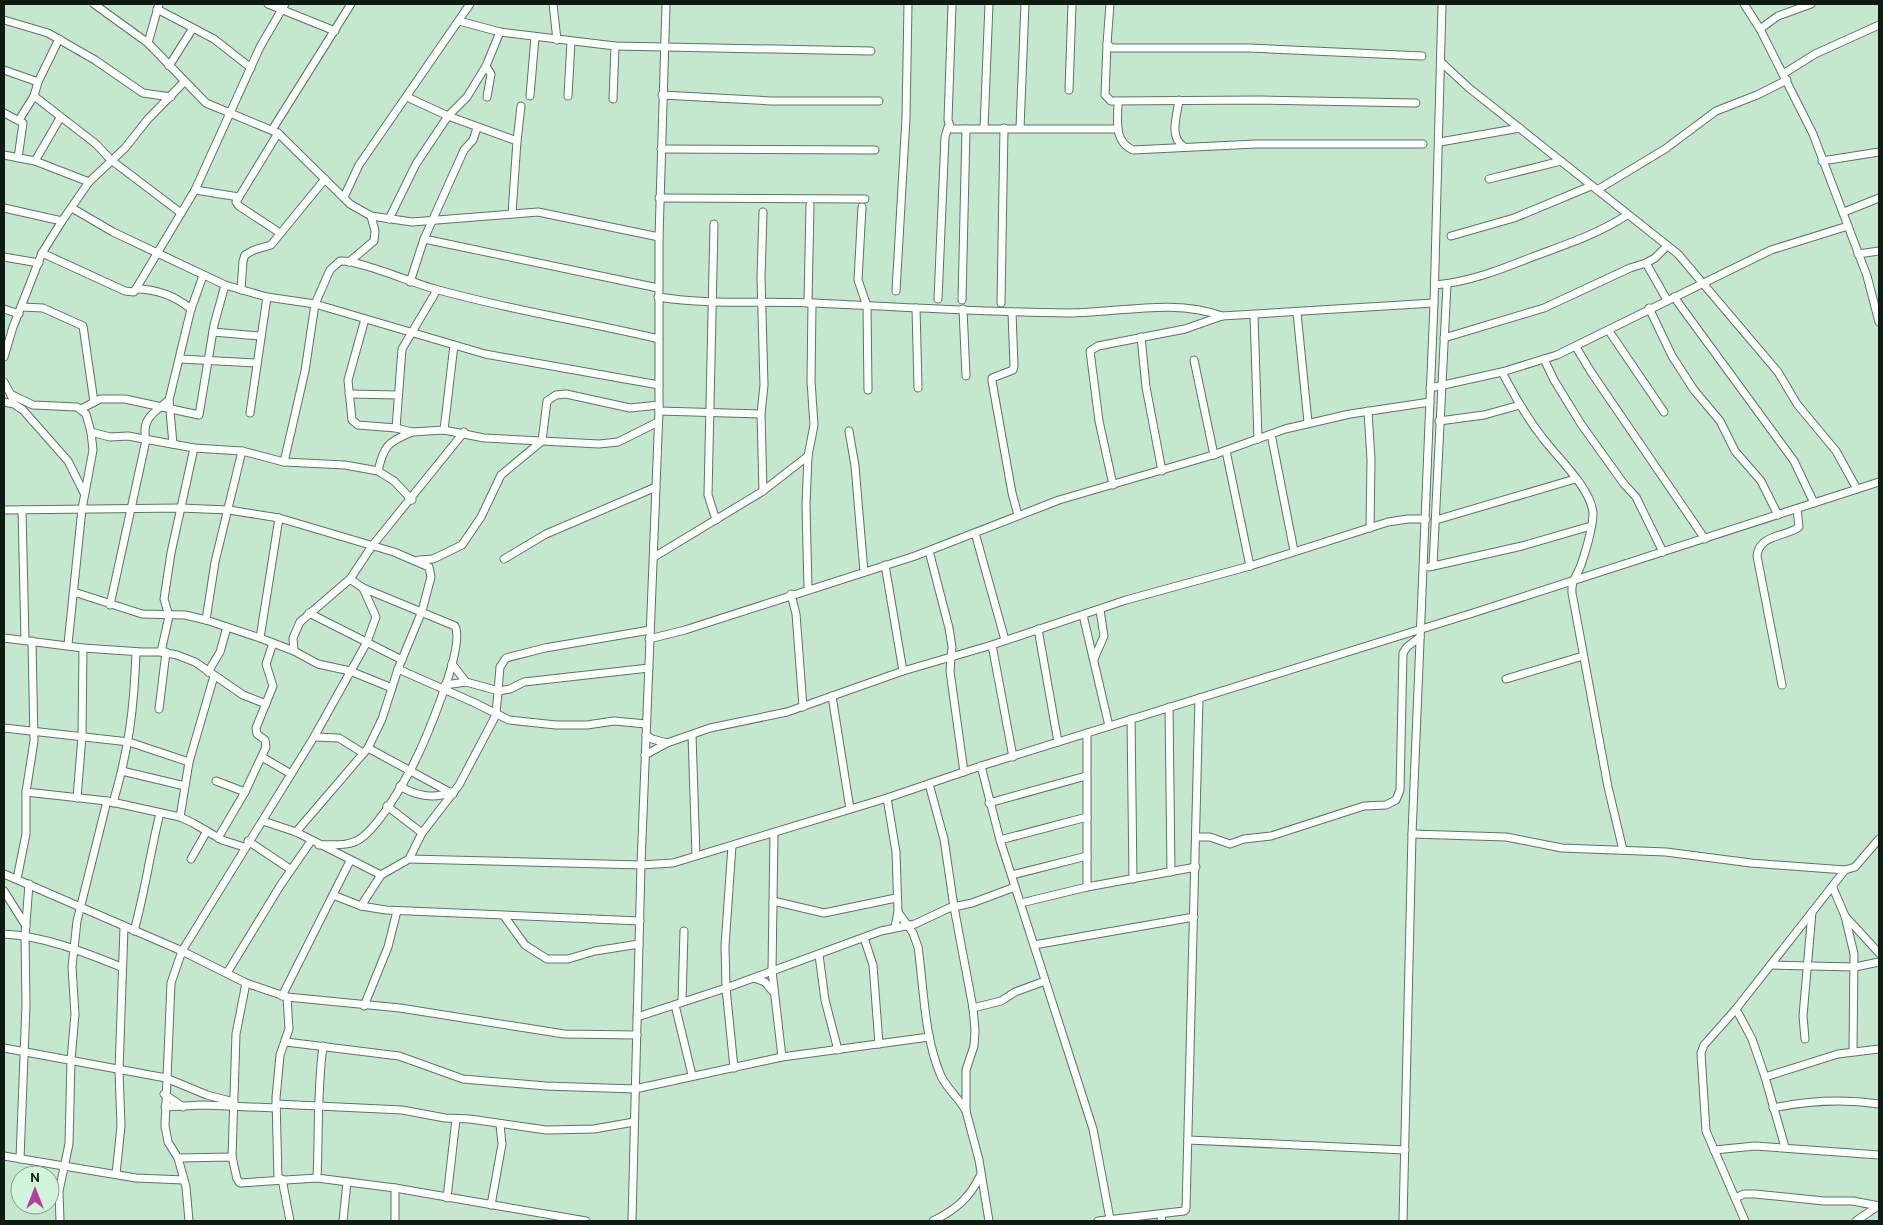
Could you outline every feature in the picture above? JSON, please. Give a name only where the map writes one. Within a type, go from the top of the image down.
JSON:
[{"type":"street","points":[[94,4],[102,6],[148,43],[206,103],[275,131],[350,204],[371,216],[412,222],[538,212],[658,237]]},
{"type":"street","points":[[268,4],[284,7],[334,31]]},
{"type":"street","points":[[280,233],[236,205],[238,197],[351,4]]},
{"type":"street","points":[[344,197],[359,165],[470,4]]},
{"type":"street","points":[[553,4],[557,40]]},
{"type":"street","points":[[632,1221],[641,865],[659,408],[658,237],[666,4]]},
{"type":"street","points":[[896,292],[906,112],[908,4]]},
{"type":"street","points":[[938,300],[945,137],[948,126],[952,4]]},
{"type":"street","points":[[984,128],[989,4]]},
{"type":"street","points":[[1020,128],[1025,4]]},
{"type":"street","points":[[1069,90],[1072,4]]},
{"type":"street","points":[[1110,4],[1105,95],[1107,99],[1118,102],[1179,100],[1416,104]]},
{"type":"street","points":[[1403,1221],[1412,834],[1435,286],[1442,4]]},
{"type":"street","points":[[1744,4],[1760,29],[1813,134],[1822,162],[1844,212],[1876,302],[1879,322]]},
{"type":"street","points":[[1760,29],[1778,16],[1811,4]]},
{"type":"street","points":[[148,43],[158,7],[214,39],[250,68]]},
{"type":"street","points":[[42,253],[130,293],[136,289],[195,190],[250,68],[265,38],[284,7]]},
{"type":"street","points":[[4,20],[38,29],[59,39],[143,93],[171,97]]},
{"type":"street","points":[[459,21],[500,32],[615,46],[871,51]]},
{"type":"street","points":[[1452,236],[1514,218],[1594,188],[1665,149],[1716,111],[1757,96],[1815,54],[1879,25]]},
{"type":"street","points":[[169,66],[193,28]]},
{"type":"street","points":[[389,219],[416,164],[448,116],[467,97],[486,66],[500,32]]},
{"type":"street","points":[[530,96],[535,37]]},
{"type":"street","points":[[20,120],[34,96],[38,82],[59,39]]},
{"type":"street","points":[[568,96],[571,42]]},
{"type":"street","points":[[1107,44],[1109,47],[1118,49],[1249,48],[1422,56]]},
{"type":"street","points":[[613,99],[615,46]]},
{"type":"street","points":[[1442,63],[1469,88],[1678,254],[1704,283],[1741,331],[1778,372],[1797,404],[1830,443],[1858,489]]},
{"type":"street","points":[[486,66],[491,74],[487,97]]},
{"type":"street","points":[[4,70],[38,82]]},
{"type":"street","points":[[4,357],[42,253],[62,220],[89,182],[126,148],[148,119],[184,82]]},
{"type":"street","points":[[34,96],[96,144],[111,160],[181,213]]},
{"type":"street","points":[[662,96],[771,102],[878,101]]},
{"type":"street","points":[[407,97],[477,128],[517,141]]},
{"type":"street","points":[[1179,100],[1175,135],[1178,143],[1183,146]]},
{"type":"street","points":[[1118,102],[1118,129],[1123,144],[1133,150],[1147,151],[1183,146],[1423,144]]},
{"type":"street","points":[[512,213],[521,106]]},
{"type":"street","points":[[4,113],[20,120],[23,125],[18,158]]},
{"type":"street","points":[[34,160],[60,118]]},
{"type":"street","points":[[948,126],[951,129],[1118,129]]},
{"type":"street","points":[[410,282],[424,239],[464,150],[473,140],[477,128]]},
{"type":"street","points":[[1001,303],[1004,128]]},
{"type":"street","points":[[1440,142],[1520,128]]},
{"type":"street","points":[[962,300],[966,129]]},
{"type":"street","points":[[660,150],[875,150]]},
{"type":"street","points":[[1822,162],[1879,152]]},
{"type":"street","points":[[4,155],[34,160],[89,182]]},
{"type":"street","points":[[1489,179],[1561,161]]},
{"type":"street","points":[[241,290],[245,255],[271,245],[325,178]]},
{"type":"street","points":[[195,190],[238,197]]},
{"type":"street","points":[[659,198],[865,199]]},
{"type":"street","points":[[1844,212],[1879,198]]},
{"type":"street","points":[[808,589],[806,504],[808,456],[814,425],[811,381],[810,206]]},
{"type":"street","points":[[862,207],[858,280],[867,306],[868,390]]},
{"type":"street","points":[[4,208],[62,220]]},
{"type":"street","points":[[72,208],[113,232],[158,252],[203,276],[241,290],[266,297],[315,304],[485,354],[659,385]]},
{"type":"street","points":[[763,212],[761,278],[764,385],[761,414],[763,491]]},
{"type":"street","points":[[1435,286],[1489,274],[1586,238],[1627,215]]},
{"type":"street","points":[[349,262],[374,241],[371,216]]},
{"type":"street","points":[[714,224],[708,495],[716,520]]},
{"type":"street","points":[[1430,388],[1502,372],[1576,347],[1609,331],[1648,308],[1771,250],[1801,239],[1848,226]]},
{"type":"street","points":[[424,239],[518,257],[658,288]]},
{"type":"street","points":[[1444,338],[1544,308],[1630,268],[1646,263],[1655,258],[1667,246]]},
{"type":"street","points":[[1858,254],[1879,251]]},
{"type":"street","points":[[4,257],[39,263]]},
{"type":"street","points":[[284,462],[304,371],[315,304],[330,270],[340,261],[506,308],[598,324],[658,339]]},
{"type":"street","points":[[1646,263],[1794,461],[1814,503]]},
{"type":"street","points":[[173,444],[169,404],[191,309],[203,276]]},
{"type":"street","points":[[1433,566],[1447,284]]},
{"type":"street","points":[[110,605],[146,440],[144,425],[148,416],[162,406],[169,404],[199,415],[213,332],[225,285]]},
{"type":"street","points":[[136,289],[148,289],[173,296],[191,309]]},
{"type":"street","points":[[396,428],[402,349],[413,334],[437,290]]},
{"type":"street","points":[[250,413],[266,297]]},
{"type":"street","points":[[658,297],[763,304],[810,303],[1012,312],[1082,313],[1167,308],[1197,309],[1222,316]]},
{"type":"street","points":[[1113,485],[1100,426],[1089,358],[1090,352],[1098,346],[1185,329],[1222,316],[1297,313],[1434,303]]},
{"type":"street","points":[[4,309],[21,311],[43,308],[83,326],[90,382],[97,400]]},
{"type":"street","points":[[916,308],[918,388]]},
{"type":"street","points":[[1648,308],[1672,356],[1694,390],[1720,421],[1735,451],[1761,481],[1778,515]]},
{"type":"street","points":[[964,309],[966,376]]},
{"type":"street","points":[[1012,312],[1014,366],[1012,370],[992,378],[992,382],[1012,493],[1018,515]]},
{"type":"street","points":[[1297,313],[1308,422]]},
{"type":"street","points":[[1254,314],[1258,439]]},
{"type":"street","points":[[365,319],[348,380],[354,423],[412,432],[444,430],[464,432],[484,438],[610,443],[624,440],[658,422]]},
{"type":"street","points":[[1609,331],[1664,412]]},
{"type":"street","points":[[213,332],[260,336]]},
{"type":"street","points":[[1142,337],[1146,387],[1162,471]]},
{"type":"street","points":[[444,430],[454,345]]},
{"type":"street","points":[[1576,347],[1705,539]]},
{"type":"street","points":[[180,359],[256,363]]},
{"type":"street","points":[[1544,359],[1554,380],[1581,424],[1624,484],[1636,497],[1664,552]]},
{"type":"street","points":[[1194,360],[1214,455]]},
{"type":"street","points":[[1502,372],[1520,405],[1542,438],[1562,458],[1591,505],[1591,526],[1580,566],[1572,581],[1573,603],[1608,787],[1623,850]]},
{"type":"street","points":[[4,382],[12,395],[14,404],[68,460],[84,494]]},
{"type":"street","points":[[349,394],[398,395]]},
{"type":"street","points":[[416,560],[433,559],[462,545],[481,517],[501,475],[542,441],[547,401],[556,395],[566,394],[630,408],[761,414]]},
{"type":"street","points":[[12,395],[33,405],[72,406],[82,409],[88,419],[91,432],[93,450],[82,508],[68,644]]},
{"type":"street","points":[[82,409],[97,400],[125,399],[162,406]]},
{"type":"street","points":[[4,402],[14,404]]},
{"type":"street","points":[[649,639],[684,630],[929,551],[1018,515],[1214,455],[1308,422],[1368,410],[1430,402]]},
{"type":"street","points":[[1439,421],[1484,415],[1520,405]]},
{"type":"street","points":[[1368,410],[1371,460],[1370,528]]},
{"type":"street","points":[[849,431],[855,466],[864,572]]},
{"type":"street","points":[[91,432],[110,437],[128,436],[194,448],[242,451],[284,462],[345,465],[378,471],[394,481],[412,500]]},
{"type":"street","points":[[378,471],[382,452],[386,446],[412,432]]},
{"type":"street","points":[[294,651],[293,638],[300,622],[350,579],[372,546],[412,500],[464,432]]},
{"type":"street","points":[[1271,434],[1294,551]]},
{"type":"street","points":[[159,709],[164,652],[170,616],[164,599],[180,508],[194,448]]},
{"type":"street","points":[[1226,450],[1250,566]]},
{"type":"street","points":[[206,620],[215,562],[242,451]]},
{"type":"street","points":[[654,556],[763,491],[808,456]]},
{"type":"street","points":[[1436,520],[1575,479]]},
{"type":"street","points":[[361,906],[381,875],[409,859],[641,865],[667,864],[732,846],[1705,539],[1879,482]]},
{"type":"street","points":[[504,559],[546,534],[656,487]]},
{"type":"street","points":[[4,510],[82,508],[228,510],[279,518],[427,565],[432,571],[422,611],[398,669],[382,719],[365,751],[298,834]]},
{"type":"street","points":[[1782,685],[1756,556],[1757,551],[1770,538],[1777,534],[1794,531],[1799,527],[1797,509]]},
{"type":"street","points":[[22,510],[34,730],[33,750],[26,792],[26,834],[15,878],[4,893],[26,926]]},
{"type":"street","points":[[260,638],[279,518]]},
{"type":"street","points":[[645,755],[667,743],[723,724],[763,719],[803,707],[903,671],[1370,528],[1401,520],[1426,519]]},
{"type":"street","points":[[1424,569],[1522,546],[1591,526]]},
{"type":"street","points":[[975,533],[1005,640]]},
{"type":"street","points":[[929,551],[949,628],[952,656],[950,671],[964,772]]},
{"type":"street","points":[[885,565],[903,671]]},
{"type":"street","points":[[319,845],[348,844],[361,838],[387,806],[410,769],[444,687],[458,645],[455,626],[363,588],[350,579]]},
{"type":"street","points":[[190,1221],[184,1180],[178,1158],[168,1142],[165,1126],[164,1094],[169,1049],[171,983],[182,951],[246,844],[263,821],[314,737],[367,642],[376,617],[363,588]]},
{"type":"street","points":[[74,592],[142,614],[185,616],[206,620],[282,646],[318,664],[350,672],[392,688]]},
{"type":"street","points":[[791,594],[796,614],[803,707]]},
{"type":"street","points":[[1094,659],[1104,636],[1100,610]]},
{"type":"street","points":[[309,613],[402,660]]},
{"type":"street","points":[[1083,615],[1110,726]]},
{"type":"street","points":[[180,817],[189,762],[211,674],[227,627]]},
{"type":"street","points":[[1038,629],[1058,742]]},
{"type":"street","points":[[409,859],[422,833],[452,793],[496,715],[500,667],[509,656],[650,630]]},
{"type":"street","points":[[1196,837],[1210,837],[1230,844],[1244,839],[1271,836],[1364,806],[1386,805],[1396,800],[1400,790],[1402,653],[1420,637]]},
{"type":"street","points":[[4,645],[7,638],[68,644],[84,648],[164,652],[195,662],[243,695],[266,704]]},
{"type":"street","points":[[282,646],[293,638]]},
{"type":"street","points":[[218,838],[245,792],[262,757],[266,742],[257,734],[256,728],[274,683],[266,664],[273,643]]},
{"type":"street","points":[[992,645],[1013,757]]},
{"type":"street","points":[[77,798],[82,736],[84,648]]},
{"type":"street","points":[[60,1221],[60,1191],[70,1144],[71,1060],[75,1014],[72,967],[79,906],[110,802],[122,772],[129,742],[134,705],[136,652]]},
{"type":"street","points":[[1506,678],[1583,656]]},
{"type":"street","points":[[452,664],[466,682]]},
{"type":"street","points":[[444,687],[466,682],[499,691],[510,689],[524,682],[648,668]]},
{"type":"street","points":[[398,669],[444,687],[509,720],[556,726],[587,726],[614,721],[646,724]]},
{"type":"street","points":[[832,696],[850,809]]},
{"type":"street","points":[[1098,1221],[1162,1218],[1186,1209],[1199,698]]},
{"type":"street","points":[[1169,707],[1171,872]]},
{"type":"street","points":[[1131,719],[1133,879]]},
{"type":"street","points":[[4,728],[129,742],[189,762]]},
{"type":"street","points":[[1087,733],[1087,887]]},
{"type":"street","points":[[646,735],[655,741],[667,743]]},
{"type":"street","points":[[692,735],[696,856]]},
{"type":"street","points":[[314,737],[339,738],[365,751],[410,769],[452,793]]},
{"type":"street","points":[[262,757],[291,774]]},
{"type":"street","points":[[981,766],[1000,840],[1093,1129],[1110,1219]]},
{"type":"street","points":[[122,772],[185,786]]},
{"type":"street","points":[[989,803],[1086,776]]},
{"type":"street","points":[[216,781],[245,792]]},
{"type":"street","points":[[929,784],[944,839],[954,907],[973,1008],[975,1038],[966,1070],[966,1111],[979,1160],[980,1176],[989,1221]]},
{"type":"street","points":[[400,786],[418,795],[440,796],[452,793]]},
{"type":"street","points":[[26,792],[110,802],[180,817],[218,838],[246,844],[290,869]]},
{"type":"street","points":[[887,798],[895,840],[898,912],[895,926]]},
{"type":"street","points":[[387,806],[422,833]]},
{"type":"street","points":[[134,931],[146,887],[147,866],[160,813]]},
{"type":"street","points":[[1000,840],[1087,817]]},
{"type":"street","points":[[263,821],[298,834],[381,875]]},
{"type":"street","points":[[191,859],[208,831]]},
{"type":"street","points":[[774,833],[772,971],[782,1057]]},
{"type":"street","points":[[298,834],[304,851]]},
{"type":"street","points":[[1412,834],[1506,837],[1562,848],[1666,852],[1743,862],[1845,870],[1855,867],[1879,839]]},
{"type":"street","points":[[227,973],[290,869],[311,841]]},
{"type":"street","points":[[342,857],[348,844]]},
{"type":"street","points":[[732,846],[725,946],[726,988],[734,1068]]},
{"type":"street","points":[[1012,875],[1087,856]]},
{"type":"street","points":[[290,1221],[280,1180],[276,1106],[280,1055],[289,1029],[285,996],[350,861]]},
{"type":"street","points":[[1021,903],[1087,887],[1196,867]]},
{"type":"street","points":[[1745,1221],[1706,1131],[1700,1057],[1704,1046],[1833,888],[1845,870]]},
{"type":"street","points":[[4,874],[182,951],[246,983],[285,996],[364,1006],[400,1008],[564,1034],[637,1035]]},
{"type":"street","points":[[20,1159],[26,1005],[25,936],[29,884]]},
{"type":"street","points":[[638,1017],[726,988],[895,926],[907,925],[954,907],[972,903],[1015,886]]},
{"type":"street","points":[[1833,888],[1845,916],[1854,950],[1853,1051]]},
{"type":"street","points":[[333,895],[361,906],[397,911],[640,920]]},
{"type":"street","points":[[773,901],[824,913],[843,911],[896,898]]},
{"type":"street","points":[[364,1006],[388,948],[397,911]]},
{"type":"street","points":[[898,912],[918,947],[929,1037],[945,1084],[966,1111]]},
{"type":"street","points":[[1805,1039],[1803,1016],[1812,912]]},
{"type":"street","points":[[504,916],[525,945],[547,959],[568,958],[595,951],[639,944]]},
{"type":"street","points":[[512,925],[513,916]]},
{"type":"street","points":[[1034,945],[1194,916]]},
{"type":"street","points":[[1845,916],[1879,953]]},
{"type":"street","points":[[116,1174],[121,1126],[119,1070],[121,967],[124,927]]},
{"type":"street","points":[[684,931],[678,1004],[692,1075]]},
{"type":"street","points":[[4,934],[25,936],[74,949],[121,967]]},
{"type":"street","points":[[864,938],[873,965],[879,1044]]},
{"type":"street","points":[[819,955],[825,1000],[838,1050]]},
{"type":"street","points":[[1771,965],[1855,967],[1879,962]]},
{"type":"street","points":[[753,978],[764,982],[774,993]]},
{"type":"street","points":[[973,1008],[1001,1001],[1016,992],[1046,981]]},
{"type":"street","points":[[246,983],[236,1034],[232,1157],[236,1179],[240,1183],[317,1178],[396,1188],[492,1205],[553,1219],[586,1221]]},
{"type":"street","points":[[1736,1009],[1752,1039],[1785,1147]]},
{"type":"street","points":[[286,1042],[399,1056],[464,1079],[546,1086],[635,1089],[692,1075],[782,1057],[929,1037]]},
{"type":"street","points":[[317,1178],[320,1107],[318,1083],[323,1046]]},
{"type":"street","points":[[4,1048],[166,1078],[234,1105]]},
{"type":"street","points":[[1765,1077],[1853,1051],[1879,1049]]},
{"type":"street","points":[[164,1094],[183,1107]]},
{"type":"street","points":[[1773,1108],[1795,1104],[1854,1100],[1879,1104]]},
{"type":"street","points":[[165,1107],[234,1105],[402,1110],[546,1130],[603,1128],[634,1122]]},
{"type":"street","points":[[447,1198],[456,1119]]},
{"type":"street","points":[[492,1205],[502,1144],[500,1124]]},
{"type":"street","points":[[1188,1140],[1405,1150]]},
{"type":"street","points":[[1714,1150],[1748,1146],[1785,1147],[1879,1155]]},
{"type":"street","points":[[4,1156],[65,1167],[159,1180],[184,1180]]},
{"type":"street","points":[[178,1158],[232,1157]]},
{"type":"street","points":[[933,1221],[965,1200],[973,1191],[980,1176]]},
{"type":"street","points":[[343,1221],[347,1182]]},
{"type":"street","points":[[395,1221],[396,1188]]},
{"type":"street","points":[[1735,1198],[1750,1194],[1824,1201],[1853,1200],[1879,1206]]},
{"type":"street","points":[[1856,1221],[1879,1206]]}]
